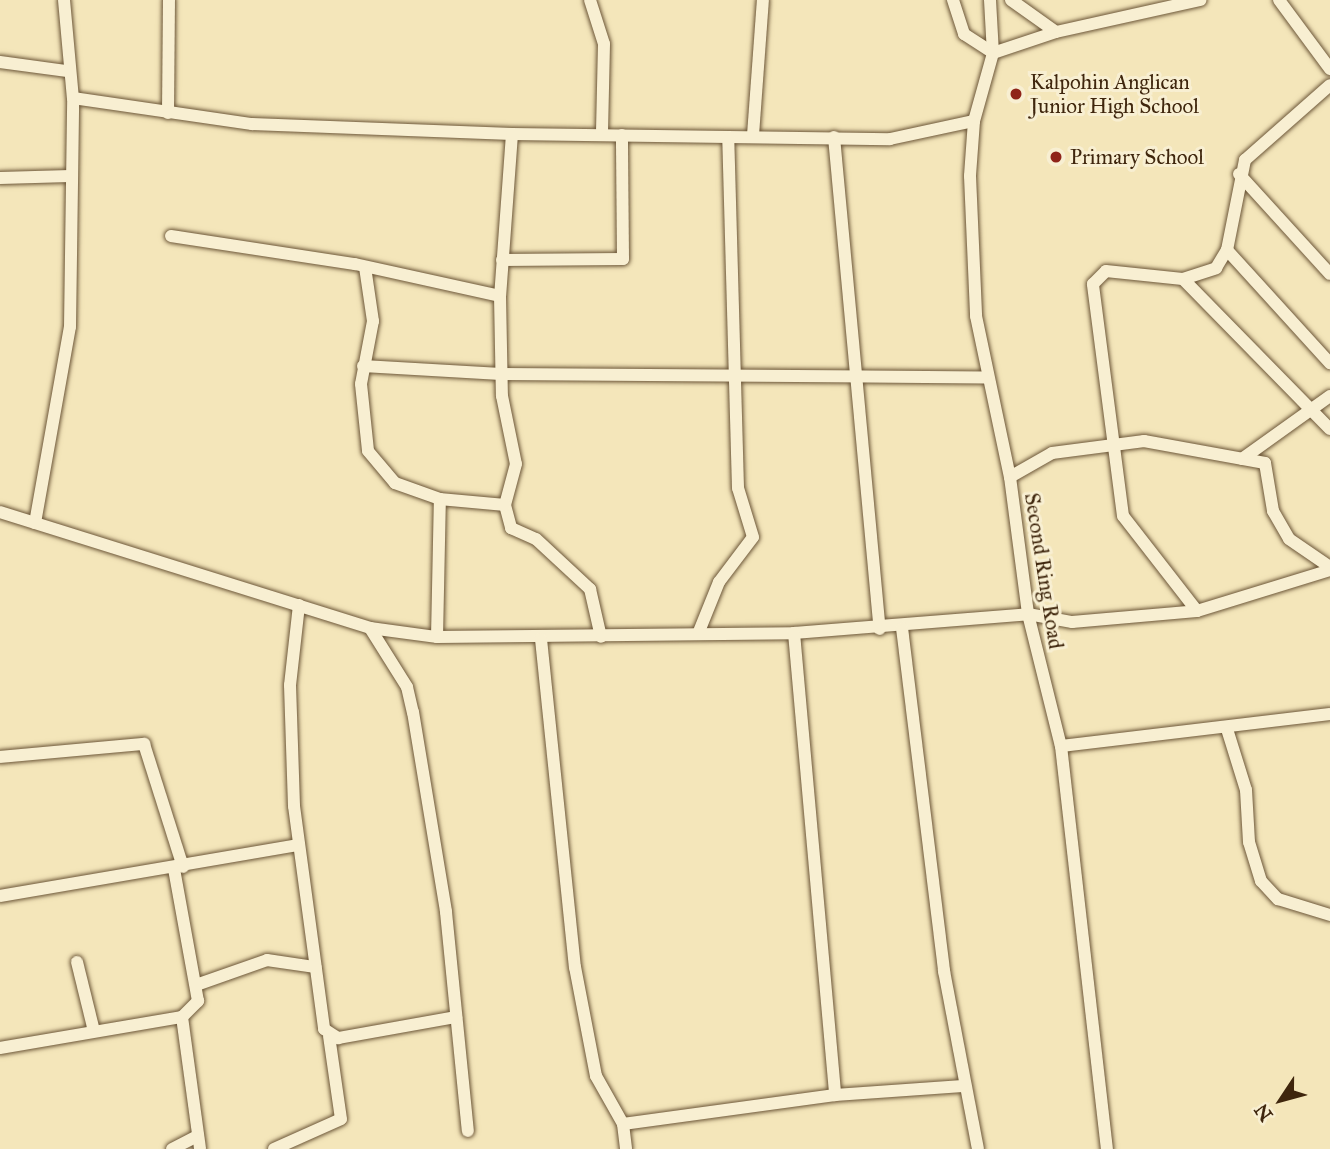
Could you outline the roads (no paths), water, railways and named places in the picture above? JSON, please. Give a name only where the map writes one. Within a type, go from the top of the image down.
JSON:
[{"type":"street","points":[[36,523],[70,327],[73,98],[67,71],[64,0]]},
{"type":"street","points":[[168,113],[169,0]]},
{"type":"street","points":[[590,0],[604,44],[602,135]]},
{"type":"street","points":[[753,135],[763,0]]},
{"type":"street","points":[[953,0],[964,34],[993,53],[1056,32],[1200,0]]},
{"type":"street","name":"Second Ring Road","points":[[990,0],[993,53],[974,121],[971,267],[985,377],[1010,477],[1028,614],[1061,746],[1107,1149]]},
{"type":"street","points":[[1011,0],[1056,32]]},
{"type":"street","points":[[1279,0],[1330,69]]},
{"type":"street","points":[[0,62],[67,71]]},
{"type":"street","points":[[1197,611],[1127,528],[1112,445],[1093,284],[1106,271],[1183,279],[1207,274],[1227,250],[1239,174],[1245,160],[1330,85]]},
{"type":"street","points":[[73,98],[168,113],[265,124],[512,134],[728,137],[753,135],[890,139],[974,121]]},
{"type":"street","points":[[512,134],[499,296],[501,374],[516,464],[505,505],[511,528],[536,538],[590,589],[601,637]]},
{"type":"street","points":[[502,260],[623,259],[622,135]]},
{"type":"street","points":[[698,634],[719,582],[753,537],[738,488],[728,137]]},
{"type":"street","points":[[834,137],[880,629]]},
{"type":"street","points":[[1239,174],[1330,274]]},
{"type":"street","points":[[0,178],[70,176]]},
{"type":"street","points":[[171,236],[365,267],[499,296]]},
{"type":"street","points":[[1227,250],[1330,363]]},
{"type":"street","points":[[365,267],[373,321],[363,366],[362,433],[368,451],[395,483],[440,499],[505,505]]},
{"type":"street","points":[[1183,279],[1330,429]]},
{"type":"street","points":[[363,366],[501,374],[856,379],[985,377]]},
{"type":"street","points":[[1242,459],[1330,396]]},
{"type":"street","points":[[1010,477],[1052,453],[1159,441],[1171,448],[1265,463],[1273,511],[1289,539],[1330,569]]},
{"type":"street","points":[[437,637],[440,499]]},
{"type":"street","points":[[0,512],[370,628],[437,637],[541,639],[794,633],[902,628],[1028,614],[1072,622],[1197,611],[1330,569]]},
{"type":"street","points":[[274,1149],[341,1119],[299,845],[290,685],[299,605]]},
{"type":"street","points":[[370,628],[407,687],[413,712],[437,845],[468,1131]]},
{"type":"street","points":[[902,628],[962,1086],[978,1149]]},
{"type":"street","points":[[794,633],[835,1095]]},
{"type":"street","points":[[541,639],[575,967],[596,1076],[623,1124],[626,1149]]},
{"type":"street","points":[[1061,746],[1227,729],[1330,714]]},
{"type":"street","points":[[1227,729],[1246,790],[1249,842],[1261,881],[1278,899],[1330,915]]},
{"type":"street","points":[[0,757],[144,744],[178,868],[198,984],[198,1001],[182,1017],[0,1048]]},
{"type":"street","points":[[0,895],[178,868],[299,845]]},
{"type":"street","points":[[198,984],[267,960],[316,967]]},
{"type":"street","points":[[77,962],[94,1031]]},
{"type":"street","points":[[172,1149],[197,1144],[182,1017]]},
{"type":"street","points":[[329,1036],[456,1017]]},
{"type":"street","points":[[623,1124],[835,1095],[962,1086]]},
{"type":"place","name":"Kalpohin Anglican Junior High School","points":[[1016,94]]},
{"type":"place","name":"Primary School","points":[[1056,157]]}]
